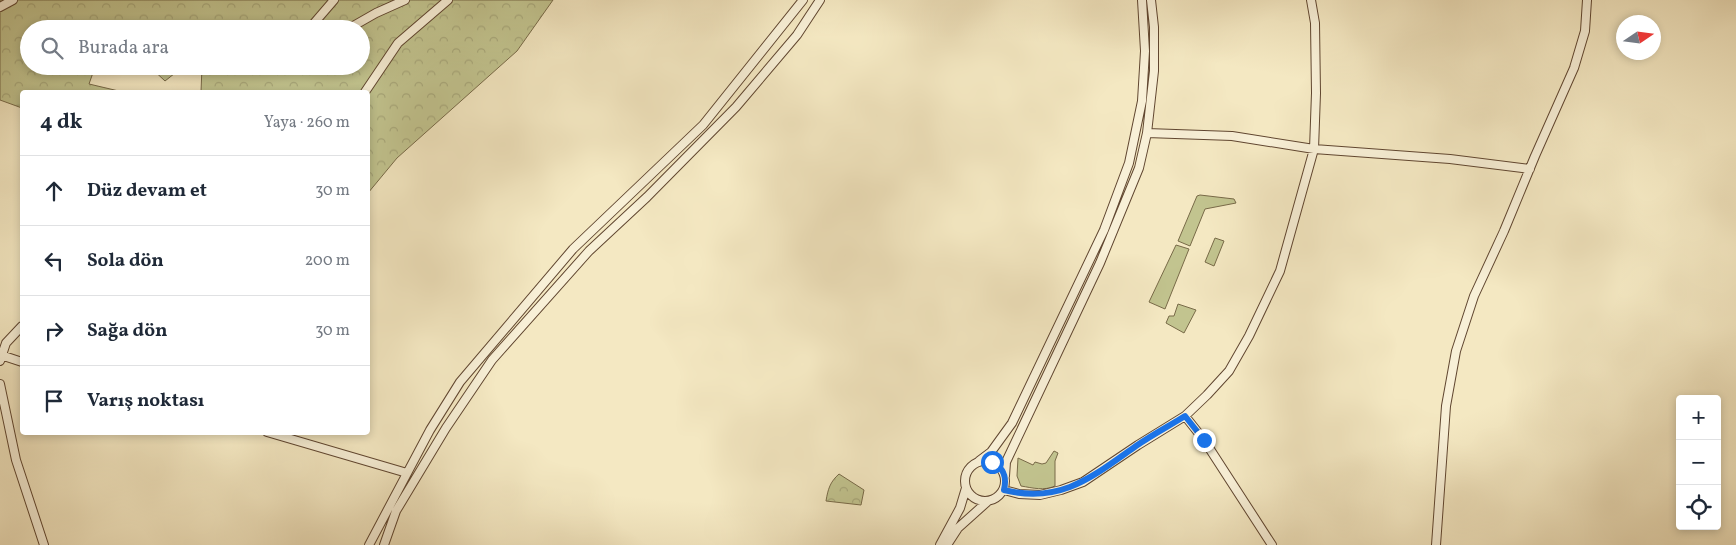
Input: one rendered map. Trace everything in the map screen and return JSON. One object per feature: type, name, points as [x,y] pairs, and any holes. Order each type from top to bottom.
[{"type":"street","points":[[0,7],[14,0]]},
{"type":"street","points":[[317,20],[334,0]]},
{"type":"street","points":[[364,20],[405,0]]},
{"type":"street","points":[[366,90],[398,43],[448,0]]},
{"type":"street","points":[[369,545],[430,430],[460,382],[503,329],[574,249],[703,125],[803,0]]},
{"type":"street","points":[[384,545],[396,511],[446,428],[492,360],[589,251],[647,197],[736,107],[797,35],[820,0]]},
{"type":"street","points":[[940,545],[960,508],[966,488],[966,474],[973,464],[991,452],[1012,423],[1104,230],[1129,163],[1142,101],[1146,51],[1142,0]]},
{"type":"street","points":[[947,545],[958,528],[974,512],[987,502],[994,500],[1004,490],[1006,462],[1068,333],[1118,221],[1139,168],[1146,133],[1154,71],[1154,27],[1151,0]]},
{"type":"street","points":[[1004,490],[1019,494],[1040,495],[1083,482],[1185,416],[1229,371],[1249,336],[1280,271],[1314,150],[1316,93],[1315,23],[1310,0]]},
{"type":"street","points":[[1436,545],[1446,406],[1456,351],[1474,296],[1574,68],[1585,32],[1587,0]]},
{"type":"street","points":[[1146,133],[1232,136],[1314,150],[1450,159],[1530,169]]},
{"type":"street","points":[[20,328],[6,344],[1,358],[20,362]]},
{"type":"street","points":[[0,384],[16,460],[44,545]]},
{"type":"street","points":[[1185,416],[1204,440],[1272,545]]},
{"type":"street","points":[[277,435],[407,473]]},
{"type":"street","points":[[979,461],[992,462],[1002,470],[1005,476]]},
{"type":"street","points":[[966,488],[974,498],[987,502]]},
{"type":"green space","points":[[0,0],[553,0],[517,51],[397,158],[370,191],[370,90],[201,90],[202,75],[370,75],[370,20],[20,20],[20,75],[92,75],[89,84],[114,90],[20,90],[20,107],[0,100]]},
{"type":"green space","points":[[159,75],[173,75],[165,81]]},
{"type":"green space","points":[[1197,196],[1234,199],[1236,203],[1205,209],[1190,246],[1178,241]]},
{"type":"green space","points":[[1215,238],[1224,241],[1214,266],[1205,262]]},
{"type":"green space","points":[[1176,245],[1189,249],[1165,309],[1149,302]]},
{"type":"green space","points":[[1178,304],[1196,310],[1184,333],[1166,323],[1169,316],[1174,316]]},
{"type":"green space","points":[[1054,451],[1058,453],[1055,461],[1055,486],[1043,489],[1021,486],[1017,476],[1018,458],[1033,465],[1035,462],[1042,464],[1046,463]]},
{"type":"green space","points":[[839,474],[864,490],[861,505],[826,501],[830,486]]},
{"type":"route","points":[[992,462],[998,465],[1005,476],[1004,490],[1019,494],[1040,495],[1083,482],[1185,416],[1204,440]]}]
